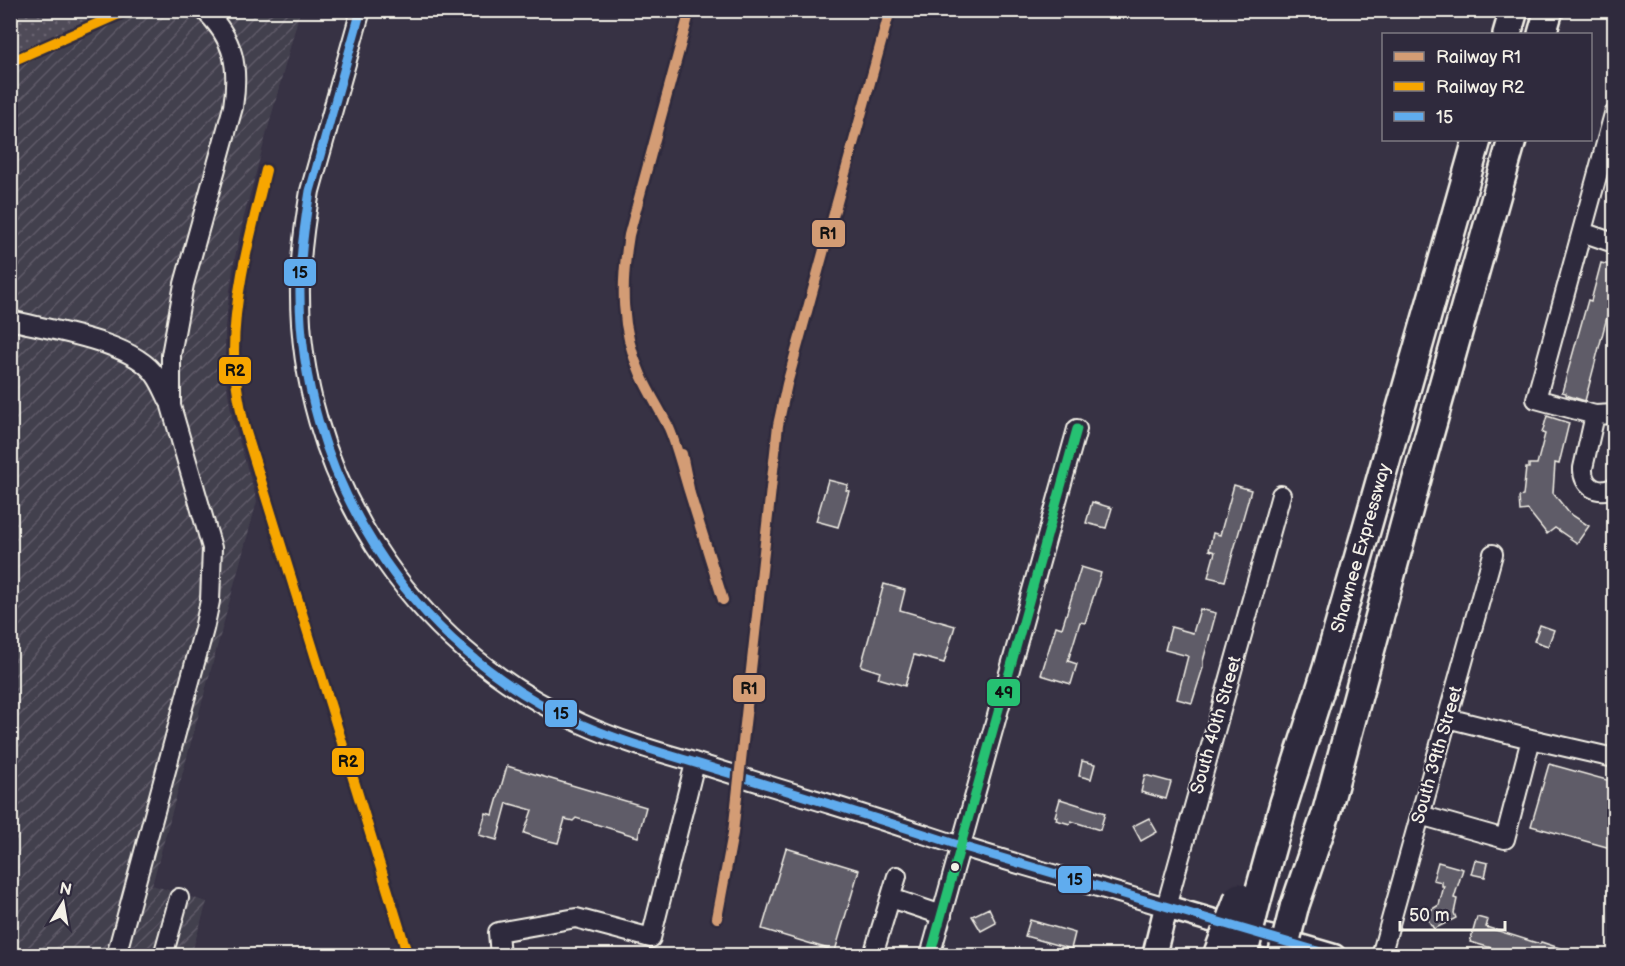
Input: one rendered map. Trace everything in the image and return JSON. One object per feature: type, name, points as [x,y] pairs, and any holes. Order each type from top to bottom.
[{"type":"highway","points":[[1507,33],[1514,10]]},
{"type":"highway","points":[[1542,33],[1549,10]]},
{"type":"highway","name":"Shawnee Expressway","points":[[1248,899],[1284,803],[1327,668],[1477,141]]},
{"type":"highway","name":"Shawnee Expressway","points":[[1282,956],[1301,910],[1421,464],[1512,141]]},
{"type":"highway","points":[[1217,956],[1248,899]]},
{"type":"highway","points":[[1243,956],[1248,899]]},
{"type":"highway","points":[[1301,910],[1301,956]]},
{"type":"main road","name":"South 40th Street","points":[[1155,956],[1166,907]]},
{"type":"main road","points":[[1166,907],[1334,956]]},
{"type":"street","points":[[171,406],[171,355],[184,284],[233,107],[236,83],[235,59],[228,42],[204,10]]},
{"type":"street","points":[[361,10],[310,191],[300,283],[306,365],[315,413],[350,504],[371,542],[402,586],[464,650],[502,680],[579,723],[625,742],[1166,907]]},
{"type":"street","points":[[1614,114],[1536,399],[1595,415],[1614,414]]},
{"type":"street","points":[[1582,232],[1614,243]]},
{"type":"street","points":[[10,320],[124,350],[144,362],[156,375],[171,406],[212,548],[211,592],[204,629],[116,956]]},
{"type":"street","points":[[1595,415],[1582,476],[1589,486],[1595,489],[1604,491],[1614,487]]},
{"type":"street","points":[[930,956],[1077,429]]},
{"type":"street","name":"South 40th Street","points":[[1166,907],[1281,495]]},
{"type":"street","name":"South 39th Street","points":[[1381,956],[1493,554]]},
{"type":"street","points":[[1447,718],[1614,758]]},
{"type":"street","points":[[1420,815],[1505,839],[1530,739]]},
{"type":"street","points":[[500,956],[498,932],[576,918],[650,947],[695,763]]},
{"type":"street","points":[[874,952],[897,876]]},
{"type":"street","points":[[163,956],[179,898]]},
{"type":"street","points":[[891,898],[942,915]]},
{"type":"shaded area","points":[[11,10],[114,10],[114,11],[11,54]]},
{"type":"shaded area","points":[[11,11],[300,11],[243,220],[234,262],[225,326],[225,374],[232,417],[257,501],[152,885],[207,902],[191,955],[11,955]]},
{"type":"building","points":[[1601,263],[1614,266],[1614,299],[1612,298],[1585,401],[1562,392]]},
{"type":"building","points":[[1547,416],[1569,423],[1559,464],[1555,463],[1553,493],[1569,513],[1589,526],[1577,543],[1555,528],[1547,534],[1528,510],[1520,511],[1519,497],[1523,496],[1526,468],[1529,468],[1529,464],[1537,464]]},
{"type":"building","points":[[828,480],[848,485],[846,490],[849,491],[838,527],[816,521]]},
{"type":"building","points":[[1234,485],[1251,490],[1225,581],[1208,577],[1215,552],[1209,550],[1213,533],[1220,535]]},
{"type":"building","points":[[1092,502],[1112,508],[1106,528],[1086,523]]},
{"type":"building","points":[[1081,567],[1101,573],[1085,623],[1080,622],[1068,661],[1077,664],[1071,684],[1041,675],[1056,626],[1062,628]]},
{"type":"building","points":[[884,584],[905,590],[900,610],[955,626],[944,663],[914,655],[905,686],[878,678],[880,672],[861,666]]},
{"type":"building","points":[[1200,609],[1216,613],[1192,703],[1177,699],[1188,656],[1165,650],[1171,627],[1193,633]]},
{"type":"building","points":[[1540,625],[1554,630],[1548,646],[1534,641]]},
{"type":"building","points":[[1082,761],[1095,764],[1091,779],[1079,776]]},
{"type":"building","points":[[1549,764],[1614,782],[1614,849],[1531,826]]},
{"type":"building","points":[[507,766],[646,807],[638,837],[576,818],[573,821],[565,819],[558,843],[542,839],[524,833],[532,810],[507,803],[497,840],[479,835],[486,813],[493,815]]},
{"type":"building","points":[[1145,775],[1171,782],[1166,799],[1141,792]]},
{"type":"building","points":[[1060,799],[1105,813],[1100,830],[1071,821],[1070,824],[1056,820]]},
{"type":"building","points":[[1149,818],[1157,832],[1141,841],[1133,826]]},
{"type":"building","points":[[786,848],[859,870],[835,951],[762,929]]},
{"type":"building","points":[[1475,860],[1488,863],[1485,877],[1471,874]]},
{"type":"building","points":[[1438,862],[1463,869],[1454,898],[1457,899],[1454,913],[1456,918],[1434,929],[1424,914],[1439,905],[1444,886],[1442,882],[1433,880]]},
{"type":"building","points":[[989,908],[996,923],[981,931],[972,916]]},
{"type":"building","points":[[1477,917],[1488,920],[1486,927],[1575,953],[1575,956],[1505,956],[1506,952],[1470,942]]},
{"type":"building","points":[[1030,920],[1075,933],[1071,949],[1025,936]]},
{"type":"rail line","name":"R2","points":[[10,62],[128,10]]},
{"type":"rail line","name":"R1","points":[[690,10],[629,235],[624,288],[626,323],[634,358],[669,428],[690,494]]},
{"type":"rail line","name":"R1","points":[[717,918],[733,833],[778,425],[787,384],[890,10]]},
{"type":"rail line","name":"R2","points":[[266,170],[240,282],[237,305],[234,351],[239,400],[245,429],[408,956]]},
{"type":"rail line","name":"R1","points":[[682,454],[690,494],[723,600]]},
{"type":"transit line","name":"15","points":[[361,10],[310,191],[300,273],[304,354],[318,422],[342,486],[375,546],[416,601],[464,650],[519,691],[581,724],[616,738],[961,846],[1334,956]]},
{"type":"transit line","name":"49","points":[[930,956],[1077,429]]}]
